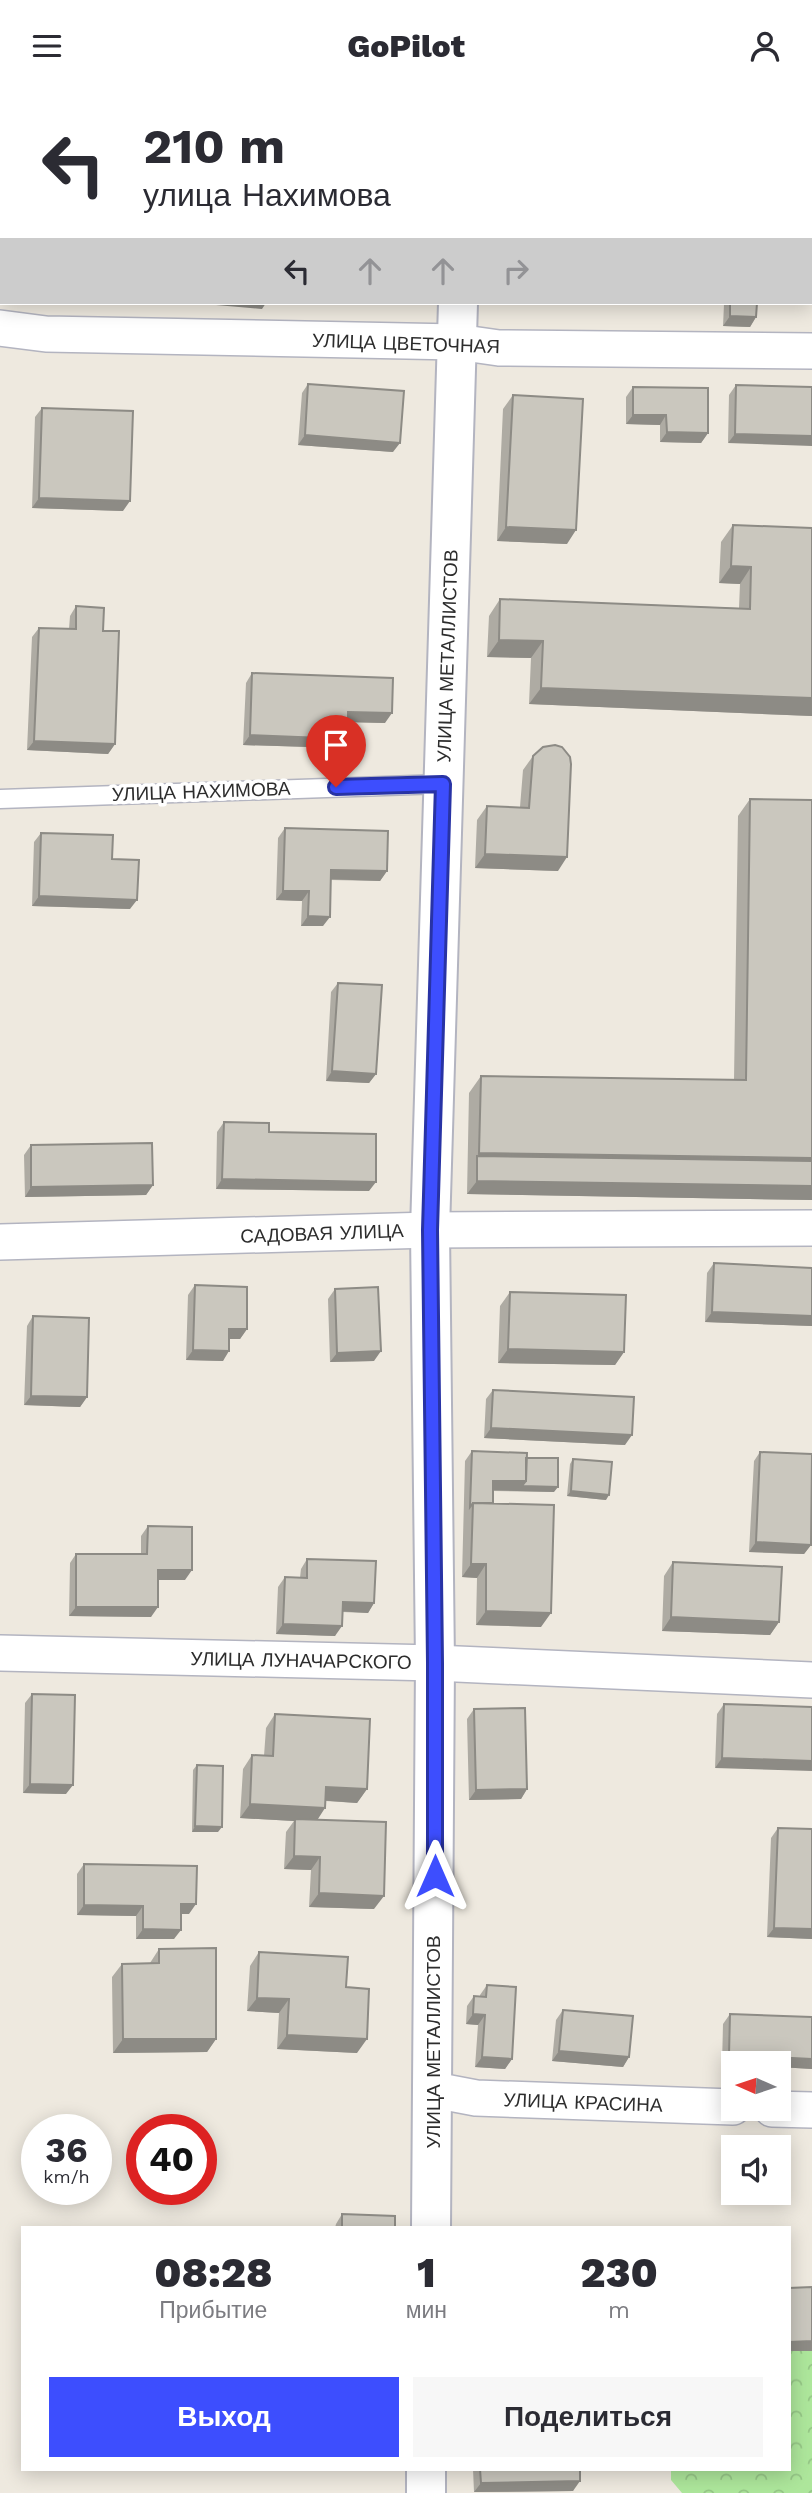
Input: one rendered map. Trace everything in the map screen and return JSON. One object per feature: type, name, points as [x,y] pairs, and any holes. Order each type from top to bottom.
[{"type":"street","name":"УЛИЦА МЕТАЛЛИСТОВ","points":[[431,2226],[435,1663],[430,1230],[458,305]]},
{"type":"street","name":"УЛИЦА ЦВЕТОЧНАЯ","points":[[0,328],[46,334],[457,342],[499,348],[812,351]]},
{"type":"street","name":"САДОВАЯ УЛИЦА","points":[[0,1242],[430,1230],[812,1228]]},
{"type":"street","name":"УЛИЦА ЛУНАЧАРСКОГО","points":[[0,1653],[435,1663],[812,1680]]},
{"type":"street","name":"УЛИЦА КРАСИНА","points":[[434,2089],[476,2098],[721,2107]]},
{"type":"street","points":[[791,2109],[812,2110]]},
{"type":"street","points":[[426,2471],[426,2493]]},
{"type":"lane","name":"УЛИЦА НАХИМОВА","points":[[0,799],[443,784]]},
{"type":"green space","points":[[791,2351],[812,2351],[812,2493],[682,2493],[671,2480],[671,2471],[791,2471]]},
{"type":"building","points":[[730,305],[757,305],[756,317],[730,316]]},
{"type":"building","points":[[308,384],[404,391],[400,443],[305,435]]},
{"type":"building","points":[[736,385],[812,387],[812,436],[735,434]]},
{"type":"building","points":[[633,387],[708,388],[708,433],[667,432],[666,415],[633,415]]},
{"type":"building","points":[[513,395],[583,399],[576,530],[506,527]]},
{"type":"building","points":[[42,408],[133,411],[130,501],[39,498]]},
{"type":"building","points":[[733,525],[812,528],[812,698],[541,688],[543,641],[499,640],[500,599],[750,609],[751,567],[731,566]]},
{"type":"building","points":[[76,606],[104,608],[103,631],[119,631],[115,744],[34,741],[39,628],[76,629]]},
{"type":"building","points":[[252,673],[393,678],[392,713],[348,712],[348,739],[250,735]]},
{"type":"building","points":[[543,747],[562,747],[570,757],[571,764],[567,857],[485,854],[487,806],[529,808],[533,756]]},
{"type":"building","points":[[750,799],[812,800],[812,1158],[479,1153],[481,1076],[746,1080]]},
{"type":"building","points":[[285,828],[388,831],[387,871],[331,870],[330,917],[308,916],[309,891],[283,891]]},
{"type":"building","points":[[41,833],[113,835],[112,859],[139,860],[137,900],[39,896]]},
{"type":"building","points":[[338,983],[382,985],[376,1074],[332,1071]]},
{"type":"building","points":[[224,1122],[269,1123],[269,1132],[376,1134],[376,1182],[222,1179]]},
{"type":"building","points":[[152,1143],[153,1185],[31,1187],[31,1145]]},
{"type":"building","points":[[477,1156],[812,1161],[812,1186],[477,1181]]},
{"type":"building","points":[[714,1263],[812,1268],[812,1316],[712,1312]]},
{"type":"building","points":[[195,1285],[247,1287],[247,1329],[229,1329],[229,1351],[193,1350]]},
{"type":"building","points":[[378,1287],[381,1351],[337,1353],[335,1289]]},
{"type":"building","points":[[510,1292],[626,1295],[624,1352],[508,1349]]},
{"type":"building","points":[[33,1316],[89,1318],[87,1397],[31,1396]]},
{"type":"building","points":[[493,1390],[634,1397],[632,1435],[491,1428]]},
{"type":"building","points":[[472,1451],[527,1453],[526,1481],[493,1481],[493,1503],[473,1503],[470,1507]]},
{"type":"building","points":[[760,1452],[812,1454],[811,1545],[756,1542]]},
{"type":"building","points":[[526,1458],[558,1458],[558,1487],[522,1486],[526,1481]]},
{"type":"building","points":[[573,1459],[612,1462],[609,1495],[571,1491]]},
{"type":"building","points":[[473,1503],[554,1505],[551,1613],[486,1611],[486,1564],[471,1564]]},
{"type":"building","points":[[148,1526],[192,1527],[192,1570],[158,1570],[158,1607],[76,1607],[76,1554],[147,1554]]},
{"type":"building","points":[[307,1559],[376,1561],[374,1603],[343,1602],[342,1626],[283,1624],[285,1577],[307,1578]]},
{"type":"building","points":[[673,1562],[782,1567],[779,1622],[671,1617]]},
{"type":"building","points":[[32,1694],[75,1695],[73,1785],[30,1784]]},
{"type":"building","points":[[724,1704],[812,1707],[812,1761],[722,1758]]},
{"type":"building","points":[[525,1708],[527,1789],[476,1790],[474,1709]]},
{"type":"building","points":[[275,1714],[370,1719],[367,1789],[326,1787],[325,1808],[250,1804],[252,1755],[273,1756]]},
{"type":"building","points":[[197,1765],[223,1766],[222,1827],[195,1826]]},
{"type":"building","points":[[295,1819],[386,1822],[384,1896],[319,1893],[320,1857],[294,1856]]},
{"type":"building","points":[[778,1828],[812,1829],[812,1929],[774,1928]]},
{"type":"building","points":[[84,1864],[197,1866],[196,1904],[181,1904],[181,1930],[143,1929],[143,1906],[84,1905]]},
{"type":"building","points":[[216,1948],[216,2039],[123,2039],[122,1964],[159,1963],[159,1949]]},
{"type":"building","points":[[259,1952],[348,1957],[346,1987],[369,1989],[367,2039],[287,2035],[289,1999],[257,1998]]},
{"type":"building","points":[[487,1985],[516,1987],[512,2059],[482,2057],[485,2015],[473,2014],[474,1996],[486,1997]]},
{"type":"building","points":[[563,2010],[633,2016],[629,2057],[559,2051]]},
{"type":"building","points":[[730,2014],[812,2017],[812,2059],[791,2058],[791,2051],[729,2051]]},
{"type":"building","points":[[342,2214],[395,2216],[395,2226],[342,2226]]},
{"type":"building","points":[[812,2287],[812,2341],[791,2342],[791,2288]]},
{"type":"building","points":[[480,2471],[580,2471],[580,2481],[481,2483]]},
{"type":"route","points":[[336,787],[443,784],[430,1230],[435,1876]]}]
